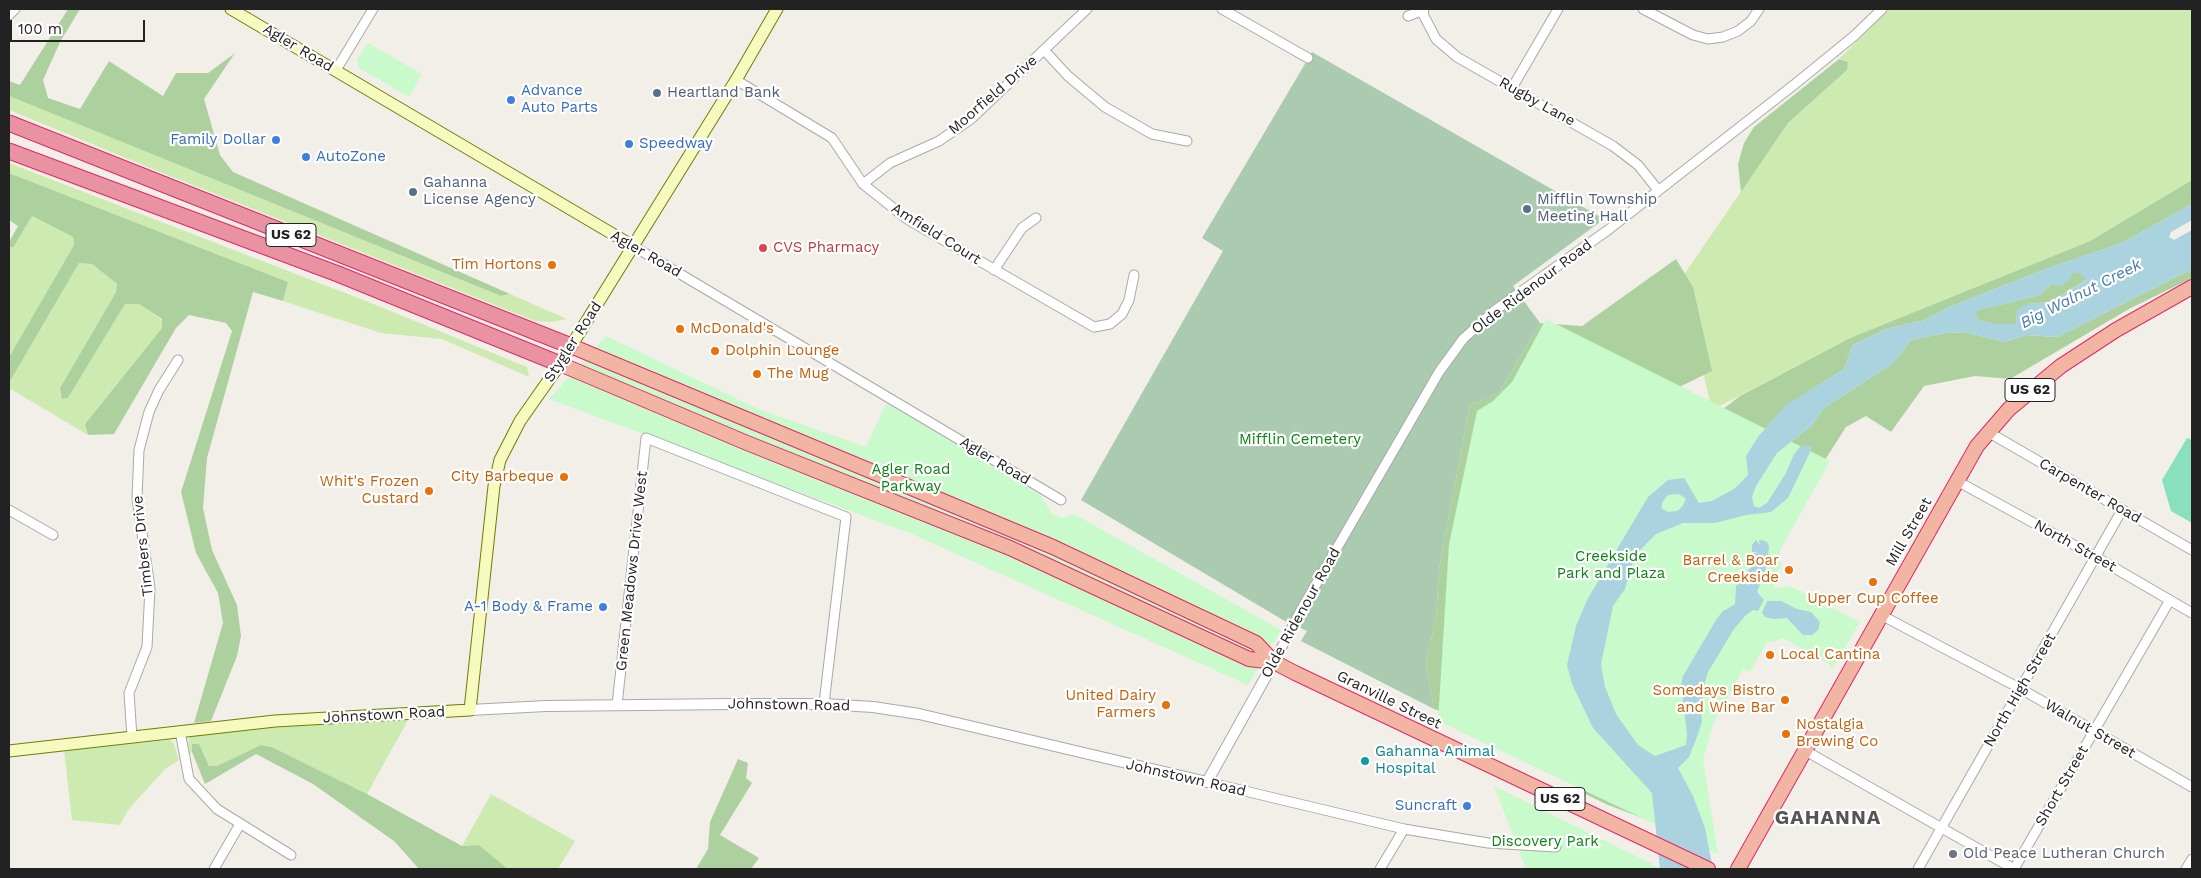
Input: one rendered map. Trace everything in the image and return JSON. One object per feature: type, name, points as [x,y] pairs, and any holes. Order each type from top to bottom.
[{"type":"highway","name":"US 62","points":[[10,123],[571,346],[1053,548],[1256,643],[1274,662]]},
{"type":"highway","points":[[9,140],[90,173],[147,201]]},
{"type":"highway","name":"US 62","points":[[9,151],[147,201],[348,278],[1019,552],[1249,659],[1274,662]]},
{"type":"highway","name":"Mill Street","points":[[1738,869],[1977,446],[1988,432],[2032,387],[2125,325],[2192,287]]},
{"type":"highway","name":"Granville Street","points":[[1274,662],[1708,869]]},
{"type":"main road","name":"Agler Road","points":[[231,9],[633,246]]},
{"type":"main road","name":"Stygler Road","points":[[470,710],[494,486],[500,460],[520,421],[560,364],[736,80],[777,9]]},
{"type":"main road","name":"Johnstown Road","points":[[9,751],[275,721],[470,710]]},
{"type":"street","points":[[9,15],[15,9]]},
{"type":"street","points":[[336,70],[373,9]]},
{"type":"street","name":"Moorfield Drive","points":[[863,184],[890,163],[939,141],[971,119],[1087,9]]},
{"type":"street","points":[[1222,9],[1308,58]]},
{"type":"street","name":"Rugby Lane","points":[[1408,16],[1423,9],[1436,39],[1457,57],[1613,146],[1638,165],[1658,190]]},
{"type":"street","points":[[1512,88],[1558,9]]},
{"type":"street","points":[[1643,9],[1693,35],[1708,40],[1738,31],[1752,20],[1759,9]]},
{"type":"street","name":"Olde Ridenour Road","points":[[1207,782],[1301,610],[1439,372],[1463,339],[1494,311],[1557,268],[1837,51],[1882,9]]},
{"type":"street","points":[[1044,50],[1068,76],[1105,107],[1152,134],[1187,141]]},
{"type":"street","name":"Amfield Court","points":[[736,80],[832,138],[863,184],[907,219],[1094,327],[1110,324],[1122,314],[1129,300],[1134,275]]},
{"type":"street","points":[[994,270],[1022,228],[1036,218]]},
{"type":"street","name":"Agler Road","points":[[633,246],[1061,500]]},
{"type":"street","name":"Timbers Drive","points":[[132,737],[129,693],[147,647],[150,588],[137,498],[139,450],[149,412],[159,390],[178,360]]},
{"type":"street","name":"Carpenter Road","points":[[1988,432],[2192,550]]},
{"type":"street","name":"Green Meadows Drive West","points":[[617,705],[646,438],[846,517],[824,704]]},
{"type":"street","name":"North Street","points":[[1957,481],[2096,557],[2192,613]]},
{"type":"street","points":[[9,510],[54,535]]},
{"type":"street","name":"North High Street","points":[[1918,869],[2122,510]]},
{"type":"street","name":"Short Street","points":[[2014,869],[2170,600]]},
{"type":"street","name":"Walnut Street","points":[[1881,615],[2021,689],[2192,788]]},
{"type":"street","name":"Johnstown Road","points":[[470,710],[617,705],[824,704],[873,707],[920,714],[1404,829],[1488,843],[1556,847]]},
{"type":"street","points":[[180,731],[189,779],[217,809],[291,855]]},
{"type":"street","points":[[1804,750],[2014,869]]},
{"type":"street","points":[[214,869],[240,824]]},
{"type":"street","points":[[1380,869],[1404,829]]},
{"type":"street","points":[[2186,869],[2192,859]]},
{"type":"green space","points":[[68,9],[80,9],[60,42],[43,80],[48,98],[80,109],[109,61],[163,96],[176,73],[208,73],[235,53],[204,99],[220,155],[233,172],[510,294],[501,296],[9,96],[9,81],[20,85]]},
{"type":"green space","points":[[1889,9],[2192,9],[2192,180],[2090,241],[1850,338],[1712,410],[1681,279],[1788,123],[1847,70],[1848,62],[1839,59]]},
{"type":"green space","points":[[368,43],[422,74],[409,97],[359,68],[357,60]]},
{"type":"green space","name":"Mifflin Cemetery","points":[[1312,52],[1604,219],[1513,286],[1540,323],[1499,393],[1470,405],[1439,568],[1436,617],[1426,664],[1434,709],[1301,641],[1307,631],[1283,620],[1081,500],[1223,251],[1202,238]]},
{"type":"green space","points":[[1839,59],[1848,62],[1847,70],[1788,123],[1741,192],[1738,164],[1744,143],[1754,127]]},
{"type":"green space","points":[[9,96],[501,296],[510,294],[567,319],[552,322],[535,321],[155,170],[9,110]]},
{"type":"green space","points":[[9,163],[376,305],[527,367],[529,377],[442,339],[381,333],[283,301],[288,282],[9,173]]},
{"type":"green space","points":[[9,173],[288,282],[283,301],[253,292],[207,458],[203,508],[212,550],[237,605],[241,636],[237,656],[211,721],[194,723],[223,623],[218,593],[196,553],[181,492],[232,331],[226,323],[189,315],[176,328],[114,434],[88,435],[85,424],[162,328],[162,319],[139,304],[125,304],[68,398],[62,399],[60,388],[116,292],[117,284],[92,264],[79,263],[9,383],[9,357],[74,245],[73,237],[32,216],[13,248],[9,246],[9,242],[18,226],[9,220]]},
{"type":"green space","points":[[2192,180],[2192,204],[2122,243],[2046,269],[1947,308],[1925,320],[1886,329],[1853,345],[1844,369],[1786,406],[1758,437],[1656,823],[1608,805],[1575,789],[1706,422],[1740,396],[1850,338],[2090,241]]},
{"type":"green space","points":[[32,216],[73,237],[74,245],[9,357],[9,246],[13,248]]},
{"type":"green space","points":[[1676,259],[1693,287],[1712,371],[1667,393],[1475,723],[1434,709],[1426,664],[1436,617],[1439,568],[1470,405],[1499,393],[1540,323],[1582,326]]},
{"type":"green space","points":[[79,263],[92,264],[117,284],[116,292],[60,388],[62,399],[68,398],[125,304],[139,304],[162,320],[162,328],[85,424],[88,435],[9,388],[9,383]]},
{"type":"green space","points":[[2192,269],[2192,278],[2129,309],[2010,379],[1975,376],[1924,386],[1891,432],[1866,416],[1846,427],[1780,531],[1777,453],[1811,426],[1824,408],[1893,363],[1911,340],[1945,333],[1965,332],[2005,342],[2026,335],[2057,337]]},
{"type":"green space","points":[[2072,273],[2079,273],[2088,279],[2050,302],[2028,304],[2015,324],[1994,324],[1978,320],[1975,311],[2040,295],[2051,284]]},
{"type":"green space","name":"Creekside Park and Plaza","points":[[1546,319],[1830,461],[1781,548],[1778,561],[1782,564],[1774,578],[1775,588],[1790,586],[1860,622],[1832,669],[1829,664],[1783,638],[1774,642],[1767,642],[1750,672],[1743,669],[1713,724],[1703,760],[1718,854],[1438,721],[1449,544],[1477,411],[1493,401],[1512,382]]},
{"type":"green space","name":"Agler Road Parkway","points":[[606,336],[758,409],[866,447],[886,404],[894,407],[1041,496],[1053,515],[1063,518],[1074,514],[1281,630],[1248,685],[912,534],[549,399]]},
{"type":"green space","points":[[2187,438],[2192,440],[2192,523],[2171,511],[2162,480]]},
{"type":"green space","points":[[408,720],[367,794],[272,747],[262,745],[217,766],[209,766],[192,744],[192,752],[188,755],[189,738],[195,736],[258,727],[308,723]]},
{"type":"green space","points":[[170,740],[174,744],[179,760],[165,769],[128,810],[120,825],[72,820],[64,750]]},
{"type":"green space","points":[[192,744],[199,744],[209,766],[217,766],[261,745],[272,747],[367,794],[462,846],[479,845],[508,869],[419,869],[394,841],[313,784],[256,754],[205,784],[192,752]]},
{"type":"green space","points":[[738,759],[748,763],[746,778],[752,783],[720,835],[759,858],[751,869],[696,869],[708,849],[710,822]]},
{"type":"green space","name":"Discovery Park","points":[[1494,786],[1660,868],[1660,869],[1526,869]]},
{"type":"green space","points":[[491,794],[575,841],[558,869],[508,869],[479,845],[462,846]]},
{"type":"water","name":"Big Walnut Creek","points":[[2192,204],[2192,220],[2171,232],[2169,237],[2174,240],[2192,230],[2192,269],[2057,337],[2026,335],[2005,342],[1965,332],[1945,333],[1911,340],[1893,363],[1824,408],[1811,426],[1777,453],[1756,486],[1752,497],[1754,506],[1759,508],[1767,503],[1786,473],[1794,454],[1800,447],[1808,445],[1812,448],[1788,498],[1771,512],[1746,515],[1715,523],[1683,523],[1656,534],[1635,555],[1625,589],[1613,606],[1601,664],[1605,687],[1616,714],[1638,745],[1655,756],[1686,745],[1687,734],[1681,685],[1683,676],[1716,620],[1722,612],[1735,604],[1736,586],[1751,567],[1752,554],[1758,552],[1752,552],[1752,545],[1756,540],[1760,545],[1759,540],[1762,540],[1767,542],[1769,547],[1767,566],[1757,592],[1764,600],[1758,611],[1753,610],[1745,616],[1734,629],[1708,672],[1701,709],[1702,721],[1697,737],[1689,757],[1678,768],[1693,796],[1705,828],[1713,869],[1660,869],[1652,793],[1593,728],[1572,684],[1567,665],[1576,626],[1587,600],[1648,497],[1668,480],[1684,478],[1699,503],[1712,501],[1734,489],[1748,475],[1746,456],[1758,437],[1785,406],[1844,369],[1853,345],[1886,329],[1925,320],[1947,308],[2046,269],[2122,243]],"holes":[[[2072,273],[2079,273],[2087,280],[2050,302],[2028,304],[2017,310],[2015,324],[1994,324],[1978,320],[1976,311],[2040,295],[2051,284],[2061,286],[2069,280]],[[1679,494],[1686,499],[1682,507],[1677,511],[1668,512],[1661,508],[1663,501],[1668,495]]]},
{"type":"water","points":[[1767,601],[1781,601],[1797,609],[1811,612],[1820,622],[1818,630],[1812,635],[1803,635],[1787,618],[1774,619],[1765,617],[1762,613]]},
{"type":"place","name":"Heartland Bank","points":[[657,93]]},
{"type":"place","name":"Advance Auto Parts","points":[[511,100]]},
{"type":"place","name":"Family Dollar","points":[[276,140]]},
{"type":"place","name":"Speedway","points":[[629,144]]},
{"type":"place","name":"AutoZone","points":[[306,157]]},
{"type":"place","name":"Gahanna License Agency","points":[[413,192]]},
{"type":"place","name":"Mifflin Township Meeting Hall","points":[[1527,209]]},
{"type":"place","name":"CVS Pharmacy","points":[[763,248]]},
{"type":"place","name":"Tim Hortons","points":[[552,265]]},
{"type":"place","name":"McDonald's","points":[[680,329]]},
{"type":"place","name":"Dolphin Lounge","points":[[715,351]]},
{"type":"place","name":"The Mug","points":[[757,374]]},
{"type":"place","name":"City Barbeque","points":[[564,477]]},
{"type":"place","name":"Whit's Frozen Custard","points":[[429,491]]},
{"type":"place","name":"Barrel & Boar Creekside","points":[[1789,570]]},
{"type":"place","name":"Upper Cup Coffee","points":[[1873,582]]},
{"type":"place","name":"A-1 Body & Frame","points":[[603,607]]},
{"type":"place","name":"Local Cantina","points":[[1770,655]]},
{"type":"place","name":"Somedays Bistro and Wine Bar","points":[[1785,700]]},
{"type":"place","name":"United Dairy Farmers","points":[[1166,705]]},
{"type":"place","name":"Nostalgia Brewing Co","points":[[1786,734]]},
{"type":"place","name":"Gahanna Animal Hospital","points":[[1365,761]]},
{"type":"place","name":"Suncraft","points":[[1467,806]]},
{"type":"place","name":"Old Peace Lutheran Church","points":[[1953,854]]},
{"type":"district","name":"GAHANNA","points":[[1828,818]]}]
